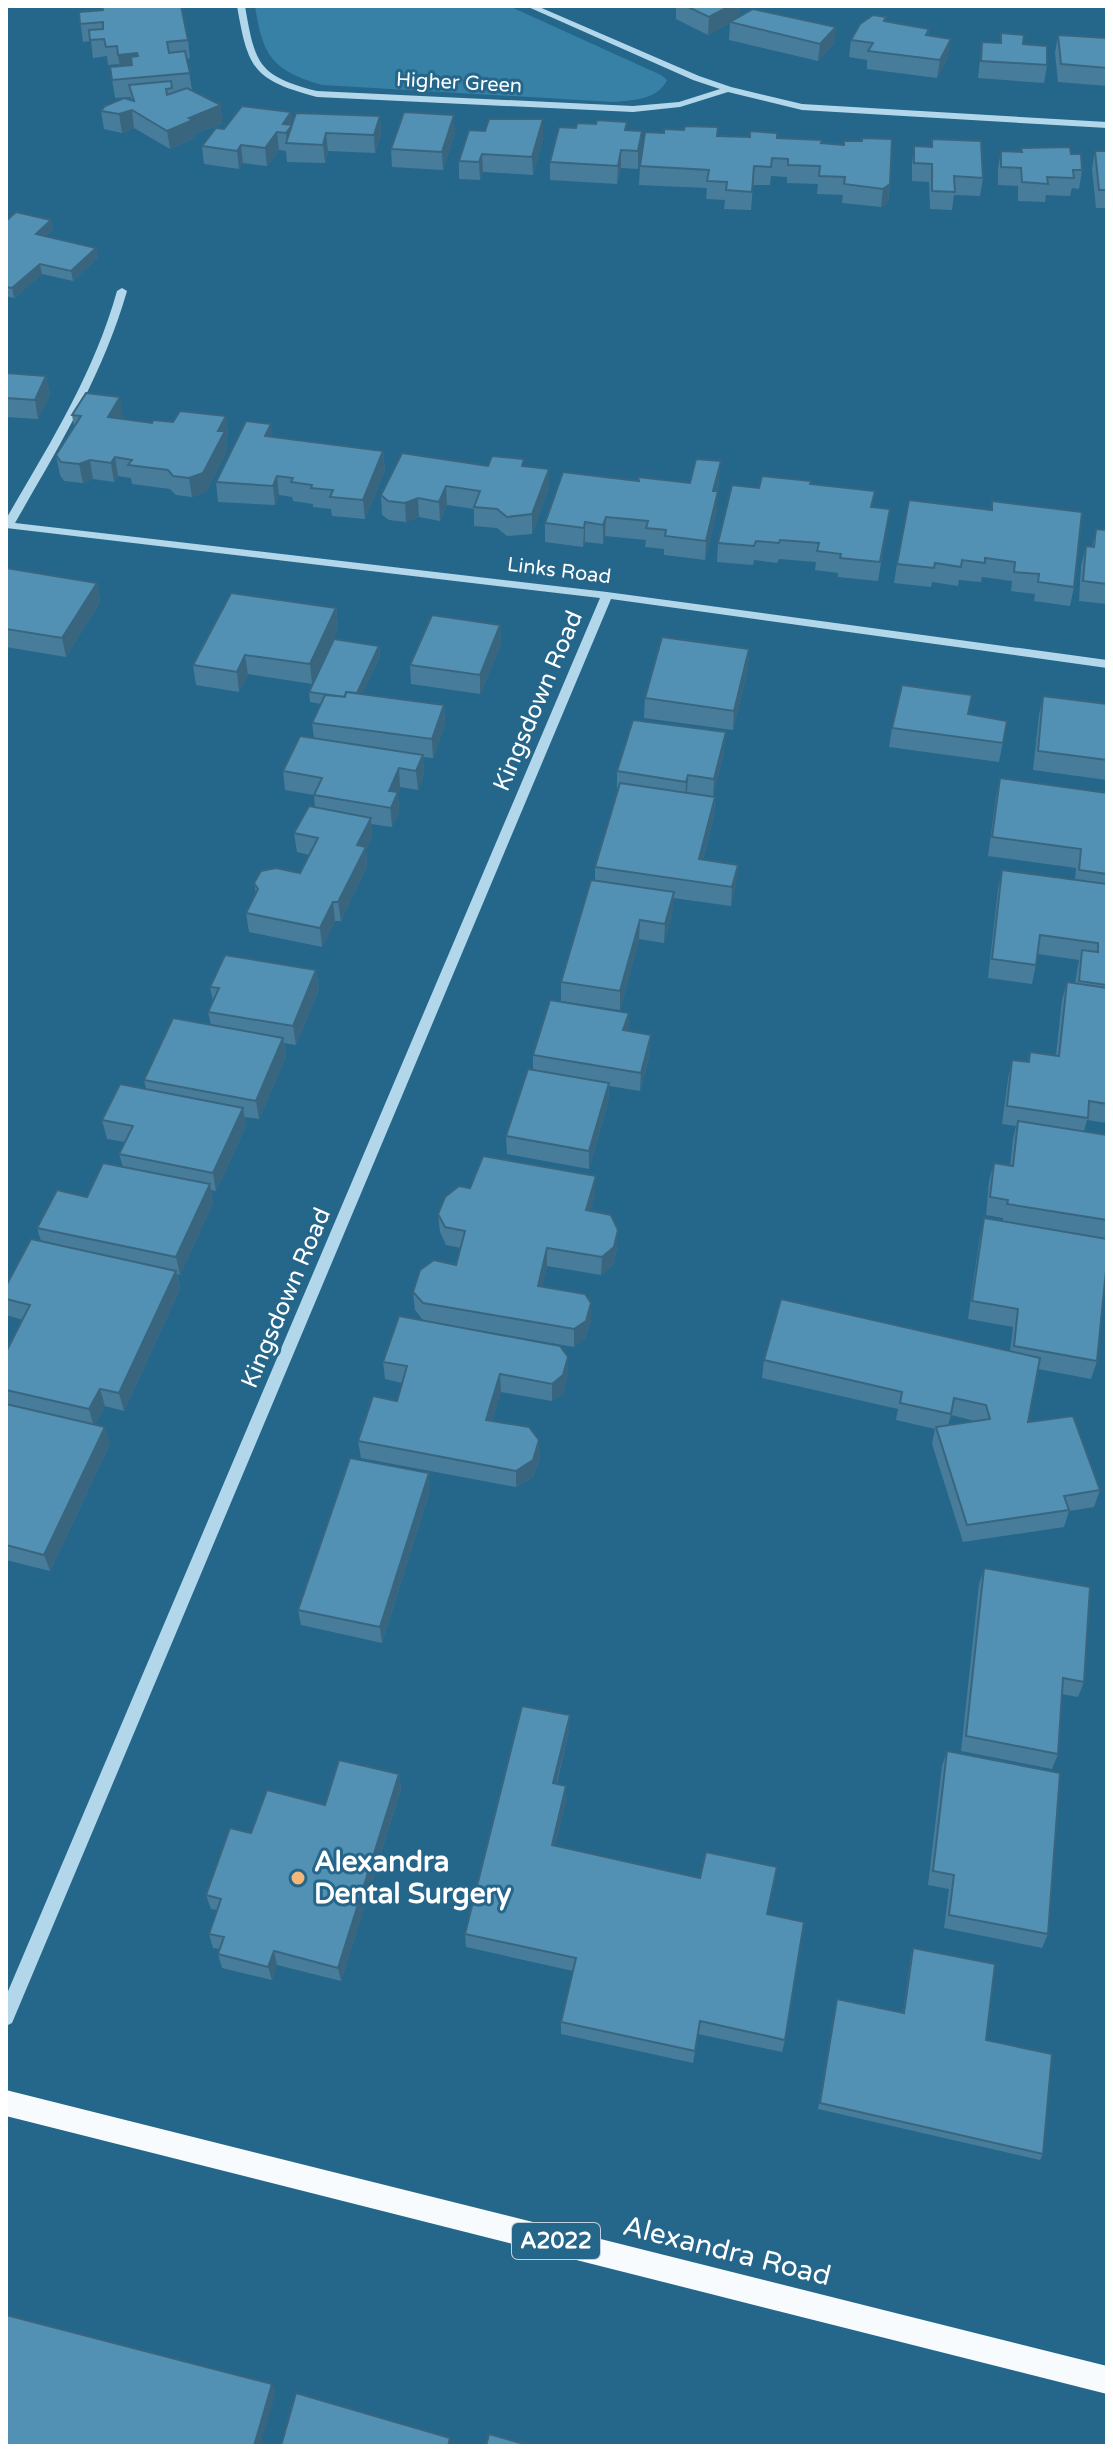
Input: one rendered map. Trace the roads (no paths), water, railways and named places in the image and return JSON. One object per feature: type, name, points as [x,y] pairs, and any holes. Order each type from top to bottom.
[{"type":"main road","name":"Alexandra Road","points":[[6,2103],[1107,2380]]},
{"type":"street","name":"Higher Green","points":[[241,6],[250,56],[257,68],[271,80],[317,94],[633,109],[680,104],[728,89]]},
{"type":"street","points":[[530,6],[728,89],[802,107],[1107,125]]},
{"type":"street","points":[[7,525],[84,391],[112,331],[122,291]]},
{"type":"street","name":"Links Road","points":[[7,525],[607,595],[1107,664]]},
{"type":"street","name":"Kingsdown Road","points":[[6,2017],[607,595]]},
{"type":"place","name":"Alexandra Dental Surgery","points":[[298,1878]]}]
